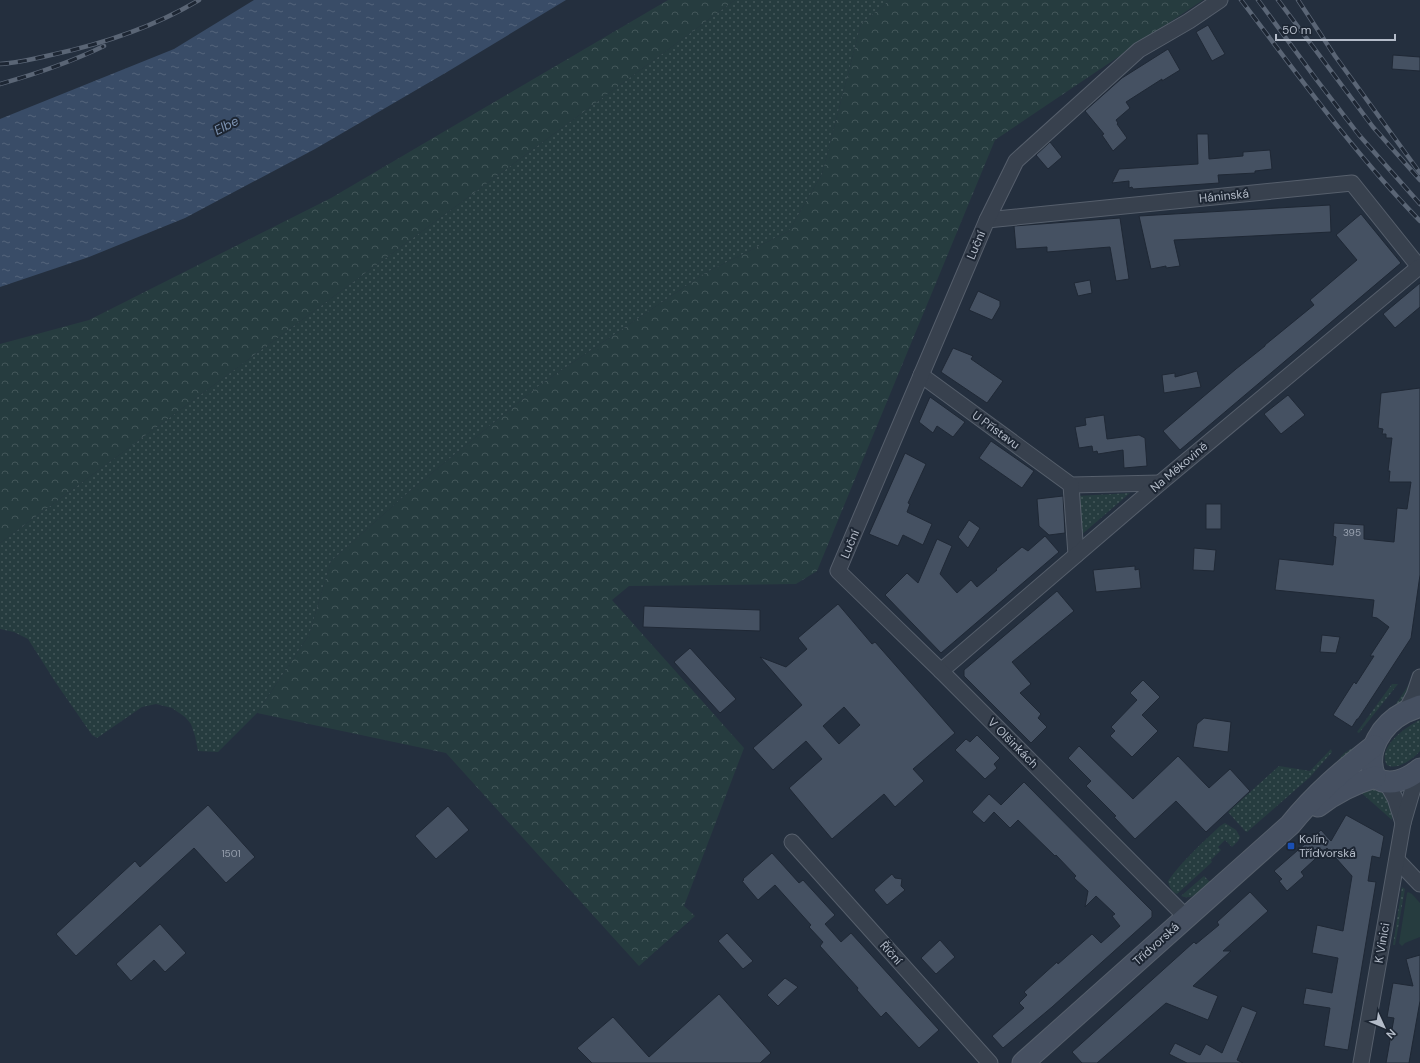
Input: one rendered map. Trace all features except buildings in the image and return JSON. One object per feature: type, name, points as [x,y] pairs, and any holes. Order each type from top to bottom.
[{"type":"main road","points":[[1380,780],[1371,763],[1374,746],[1384,729],[1412,709]]},
{"type":"main road","name":"Třídvorská","points":[[1290,826],[1307,804],[1334,778],[1374,746]]},
{"type":"main road","name":"Třídvorská","points":[[1023,1063],[1290,826],[1333,796],[1361,781],[1401,780],[1419,770]]},
{"type":"street","name":"Luční","points":[[838,571],[987,220],[1016,161],[1139,50],[1189,21],[1220,0]]},
{"type":"street","name":"Háninská","points":[[987,220],[1352,183],[1420,267]]},
{"type":"street","name":"Na Měkovině","points":[[941,670],[1160,483],[1420,267]]},
{"type":"street","name":"U Přístavu","points":[[921,375],[1071,485]]},
{"type":"street","points":[[1076,555],[1071,485],[1160,483]]},
{"type":"street","name":"V Olšinkách","points":[[838,571],[941,670],[1186,917]]},
{"type":"street","points":[[1412,709],[1414,695],[1420,677]]},
{"type":"street","name":"K Vinici","points":[[1361,1063],[1403,823],[1419,770]]},
{"type":"street","name":"K Vinici","points":[[1380,780],[1395,798],[1403,823]]},
{"type":"street","name":"Říční","points":[[792,842],[990,1063]]},
{"type":"street","points":[[1397,860],[1420,884]]},
{"type":"green space","points":[[668,0],[735,0],[0,543],[0,344],[89,320],[331,198]]},
{"type":"green space","points":[[735,0],[890,0],[861,24],[822,174],[789,231],[705,273],[541,384],[411,490],[331,561],[309,635],[257,713],[218,752],[198,751],[191,724],[185,717],[172,708],[156,704],[142,707],[97,738],[92,735],[28,639],[14,632],[0,629],[0,543]]},
{"type":"green space","points":[[890,0],[1203,0],[995,140],[817,571],[796,584],[629,586],[612,600],[744,748],[684,906],[695,916],[639,966],[446,753],[257,713],[309,635],[331,561],[411,490],[541,384],[705,273],[789,231],[822,174],[861,24]]},
{"type":"green space","points":[[1130,493],[1080,536],[1077,496]]},
{"type":"green space","points":[[1392,684],[1398,684],[1359,733],[1357,732]]},
{"type":"green space","points":[[1409,684],[1411,685],[1407,697],[1373,735],[1338,762],[1344,753],[1360,744],[1375,731],[1388,716]]},
{"type":"green space","points":[[1420,720],[1420,751],[1405,763],[1395,766],[1387,765],[1385,758],[1389,744],[1401,732]]},
{"type":"green space","points":[[1331,749],[1332,752],[1310,777],[1247,832],[1228,812],[1279,766],[1310,771]]},
{"type":"green space","points":[[1366,786],[1382,788],[1392,809],[1392,820],[1357,789]]},
{"type":"green space","points":[[1225,823],[1236,830],[1240,837],[1238,841],[1232,847],[1225,840],[1218,847],[1221,850],[1211,860],[1212,862],[1177,894],[1174,892],[1168,881],[1192,852]]},
{"type":"green space","points":[[1204,876],[1211,883],[1201,892],[1189,897],[1181,896]]},
{"type":"green space","points":[[1402,887],[1405,889],[1395,945],[1393,945]]},
{"type":"green space","points":[[1408,892],[1412,894],[1420,903],[1420,937],[1405,943],[1402,946],[1399,943]]},
{"type":"water","name":"Elbe","points":[[254,0],[566,0],[315,149],[185,218],[89,257],[0,287],[0,119],[174,49]]},
{"type":"railway","points":[[0,64],[19,62],[70,51],[127,34],[182,10],[199,0]]},
{"type":"railway","points":[[1241,0],[1349,141],[1420,221]]},
{"type":"railway","points":[[1258,0],[1359,135],[1420,204]]},
{"type":"railway","points":[[1278,0],[1373,127],[1420,180]]},
{"type":"railway","points":[[1298,0],[1335,56],[1420,173]]},
{"type":"railway","points":[[0,84],[53,67],[104,46]]},
{"type":"place","name":"Kolín, Třídvorská","points":[[1291,846]]}]
